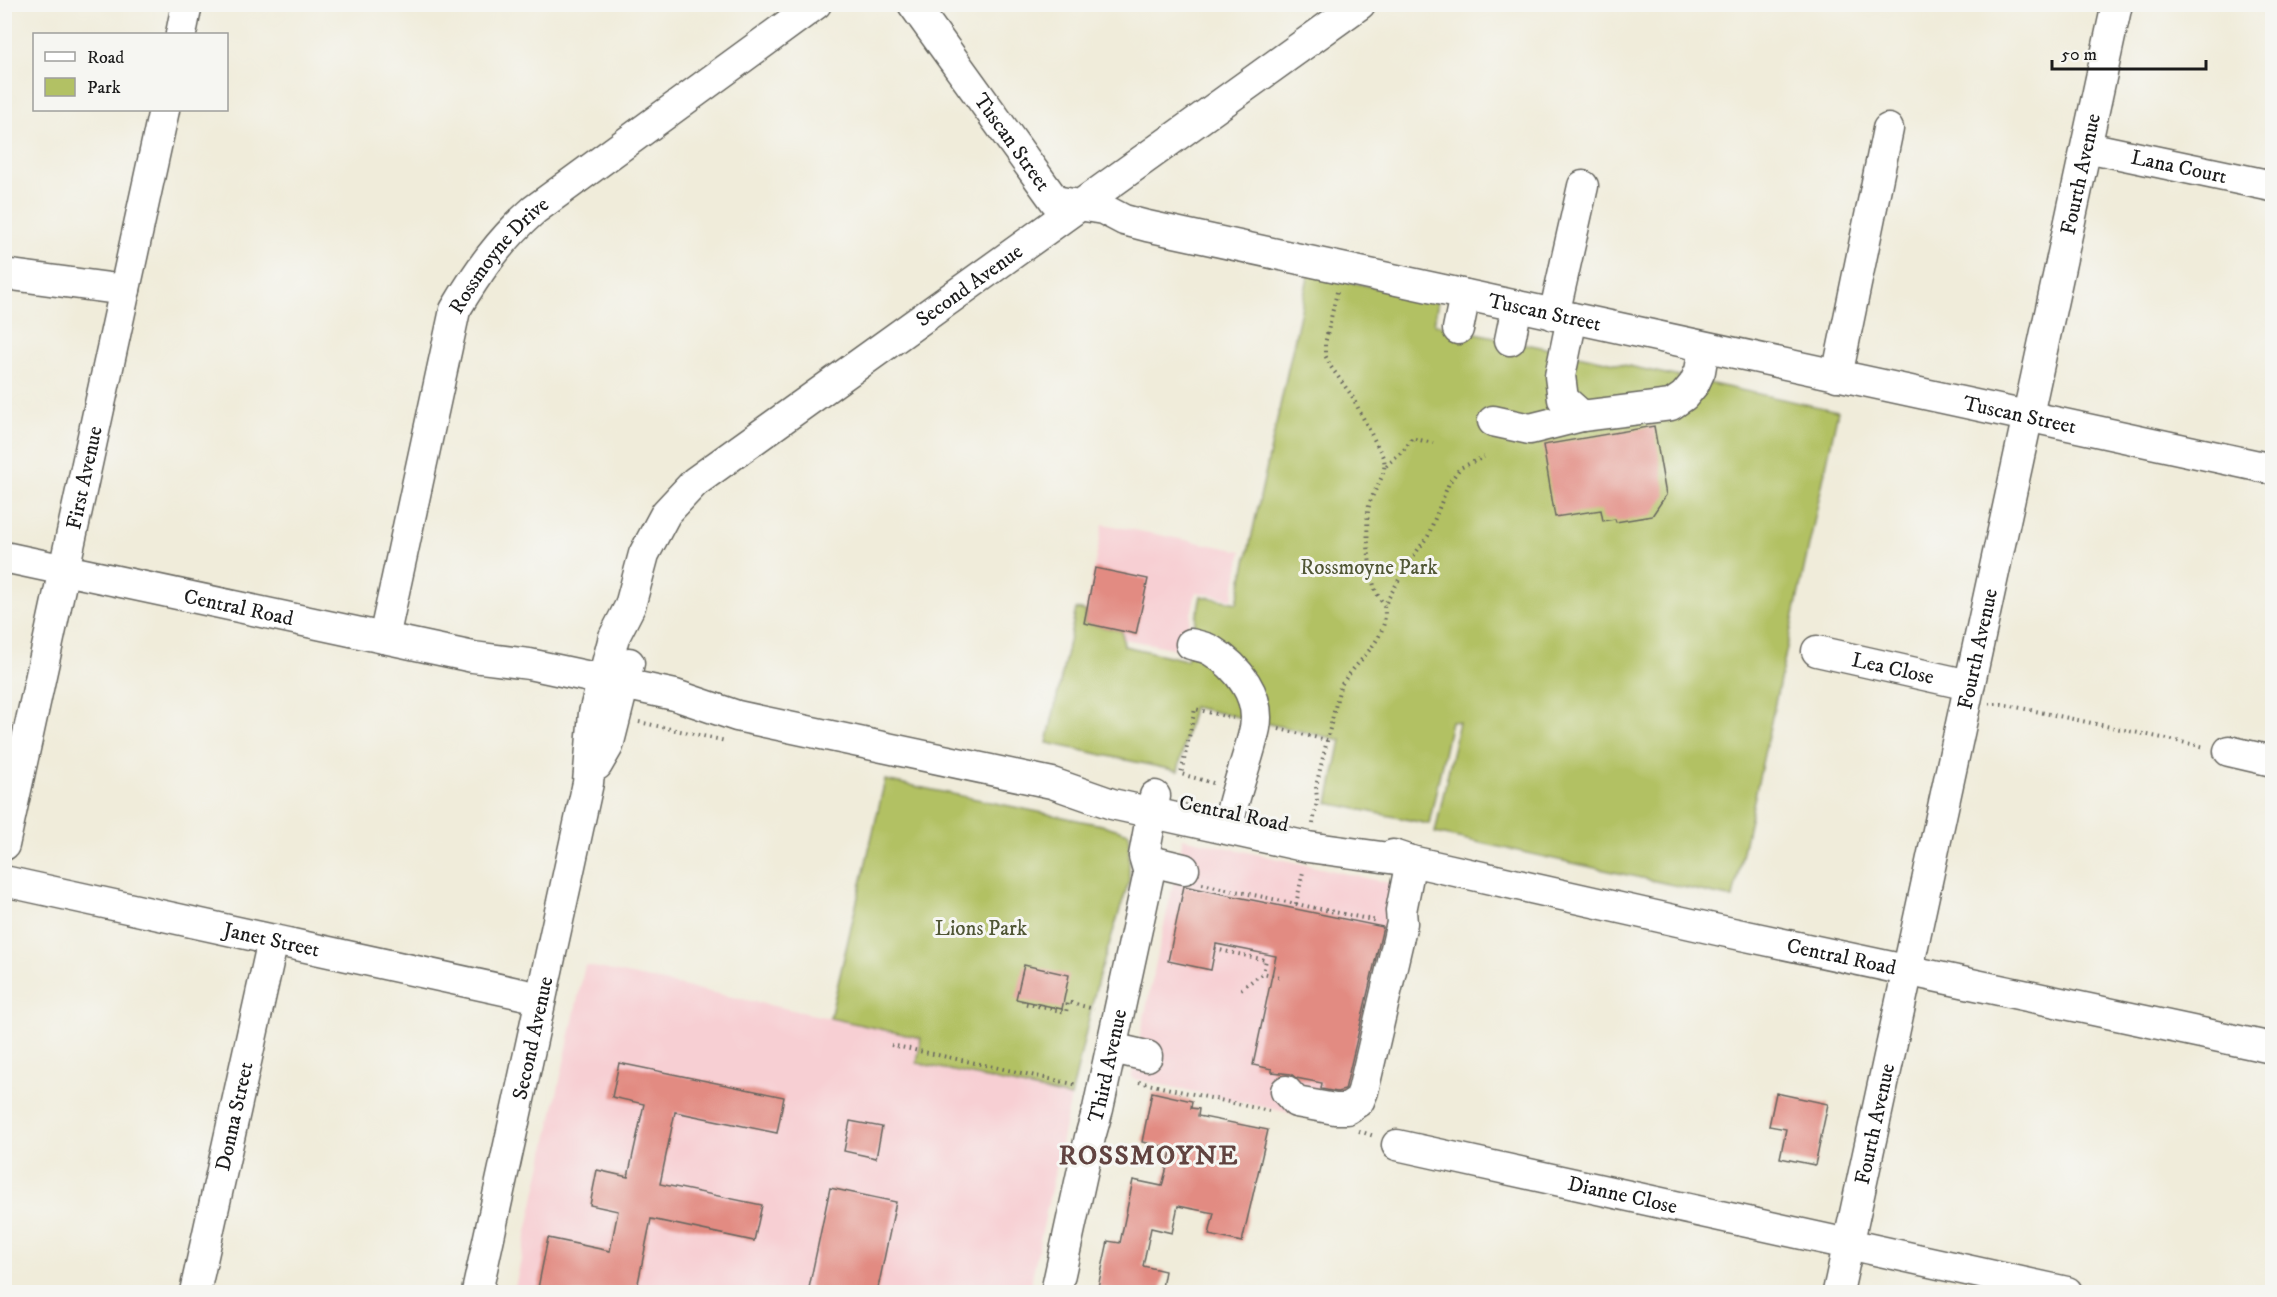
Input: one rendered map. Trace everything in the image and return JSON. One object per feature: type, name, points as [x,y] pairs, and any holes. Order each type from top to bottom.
[{"type":"street","points":[[181,33],[187,4]]},
{"type":"street","name":"Rossmoyne Drive","points":[[384,638],[455,310],[476,274],[508,232],[534,210],[816,4]]},
{"type":"street","name":"Tuscan Street","points":[[913,4],[1055,201],[1103,209],[1124,220],[1704,348],[2272,469]]},
{"type":"street","name":"Second Avenue","points":[[477,1293],[588,783],[608,746],[612,690],[633,642],[630,606],[644,554],[666,513],[695,482],[1360,4]]},
{"type":"street","name":"Fourth Avenue","points":[[1838,1293],[2117,4]]},
{"type":"street","name":"First Avenue","points":[[4,845],[164,111]]},
{"type":"street","points":[[1837,376],[1888,129]]},
{"type":"street","name":"Lana Court","points":[[2086,147],[2272,186]]},
{"type":"street","points":[[1582,416],[1563,399],[1560,376],[1563,316],[1583,186]]},
{"type":"street","points":[[4,274],[125,290]]},
{"type":"street","points":[[1458,329],[1465,295]]},
{"type":"street","points":[[1510,340],[1517,306]]},
{"type":"street","points":[[1493,421],[1530,429],[1582,416],[1671,405],[1684,396],[1694,384],[1700,371],[1704,348]]},
{"type":"street","name":"Central Road","points":[[4,557],[473,657],[525,681],[612,690],[672,711],[737,716],[1053,783],[1113,787],[1163,807],[1323,850],[1411,861],[2272,1048]]},
{"type":"street","points":[[1191,644],[1211,650],[1230,664],[1245,681],[1254,698],[1255,727],[1231,813]]},
{"type":"street","name":"Lea Close","points":[[1817,651],[1967,694]]},
{"type":"street","points":[[2229,751],[2272,760]]},
{"type":"street","name":"Central Road","points":[[1163,807],[1231,813],[1327,834],[1411,861]]},
{"type":"street","name":"Third Avenue","points":[[1056,1293],[1112,1048],[1171,872],[1144,856],[1163,807]]},
{"type":"street","points":[[1284,1102],[1347,1109],[1359,1101],[1402,923],[1401,911],[1411,861]]},
{"type":"street","name":"Janet Street","points":[[4,881],[540,998]]},
{"type":"street","name":"Donna Street","points":[[195,1293],[273,940]]},
{"type":"street","points":[[1112,1048],[1147,1056]]},
{"type":"street","name":"Dianne Close","points":[[1397,1145],[2067,1293]]},
{"type":"path","points":[[1342,268],[1325,344],[1325,355],[1330,367],[1352,396],[1386,467]]},
{"type":"path","points":[[1313,824],[1317,801],[1316,786],[1340,687],[1379,639],[1387,616],[1376,591],[1370,569],[1369,503],[1386,467],[1394,456],[1405,450],[1411,438],[1433,443]]},
{"type":"path","points":[[1384,606],[1409,562],[1428,536],[1449,483],[1460,468],[1484,457]]},
{"type":"path","points":[[1967,694],[2002,704],[2229,751]]},
{"type":"path","points":[[1296,904],[1303,868]]},
{"type":"path","points":[[1171,872],[1296,904],[1381,922]]},
{"type":"path","points":[[1215,949],[1266,960],[1263,973],[1241,989]]},
{"type":"path","points":[[1263,973],[1280,977]]},
{"type":"path","points":[[1023,1000],[1023,1003],[1066,1012],[1066,1002],[1101,1010]]},
{"type":"path","points":[[891,1045],[1085,1086]]},
{"type":"path","points":[[1130,1080],[1284,1102]]},
{"type":"path","points":[[1350,1129],[1397,1145]]},
{"type":"shaded area","points":[[1103,524],[1242,551],[1232,599],[1196,592],[1183,650],[1081,631]]},
{"type":"shaded area","points":[[1183,838],[1416,889],[1340,1124],[1131,1078]]},
{"type":"shaded area","points":[[585,965],[922,1038],[918,1063],[1071,1097],[1029,1292],[514,1292]]},
{"type":"green space","name":"Rossmoyne Park","points":[[1309,273],[1438,301],[1434,324],[1838,411],[1733,898],[1435,833],[1459,722],[1451,721],[1429,824],[1328,803],[1341,740],[1193,707],[1178,771],[1047,743],[1076,609],[1086,611],[1084,623],[1122,631],[1124,646],[1187,660],[1201,596],[1237,603]]},
{"type":"green space","name":"Lions Park","points":[[885,780],[1106,826],[1129,833],[1129,881],[1097,983],[1071,1097],[917,1063],[921,1038],[830,1018]]},
{"type":"building","points":[[1654,426],[1666,495],[1652,516],[1616,522],[1615,519],[1603,521],[1601,510],[1555,517],[1543,445]]},
{"type":"building","points":[[1095,568],[1148,579],[1136,634],[1084,623]]},
{"type":"building","points":[[1184,886],[1383,927],[1345,1090],[1337,1092],[1321,1089],[1322,1083],[1296,1078],[1291,1074],[1272,1072],[1272,1069],[1253,1065],[1276,956],[1216,944],[1211,970],[1168,961]]},
{"type":"building","points":[[1024,965],[1069,975],[1062,1009],[1016,999]]},
{"type":"building","points":[[619,1063],[784,1097],[777,1133],[675,1112],[660,1184],[762,1205],[754,1241],[651,1219],[636,1293],[537,1293],[548,1238],[610,1251],[618,1211],[590,1205],[597,1170],[628,1177],[644,1104],[612,1097]]},
{"type":"building","points":[[1152,1092],[1192,1101],[1191,1108],[1199,1109],[1198,1116],[1268,1130],[1242,1242],[1209,1235],[1214,1213],[1178,1206],[1172,1233],[1151,1228],[1143,1266],[1165,1271],[1161,1293],[1123,1293],[1098,1287],[1108,1241],[1120,1243],[1133,1180],[1162,1186],[1172,1148],[1142,1142]]},
{"type":"building","points":[[1776,1093],[1828,1104],[1815,1165],[1780,1158],[1786,1129],[1769,1126]]},
{"type":"building","points":[[850,1121],[882,1127],[876,1158],[844,1151]]},
{"type":"building","points":[[830,1188],[896,1202],[877,1293],[832,1293],[809,1288]]},
{"type":"district","name":"ROSSMOYNE","points":[[1149,1155]]}]
